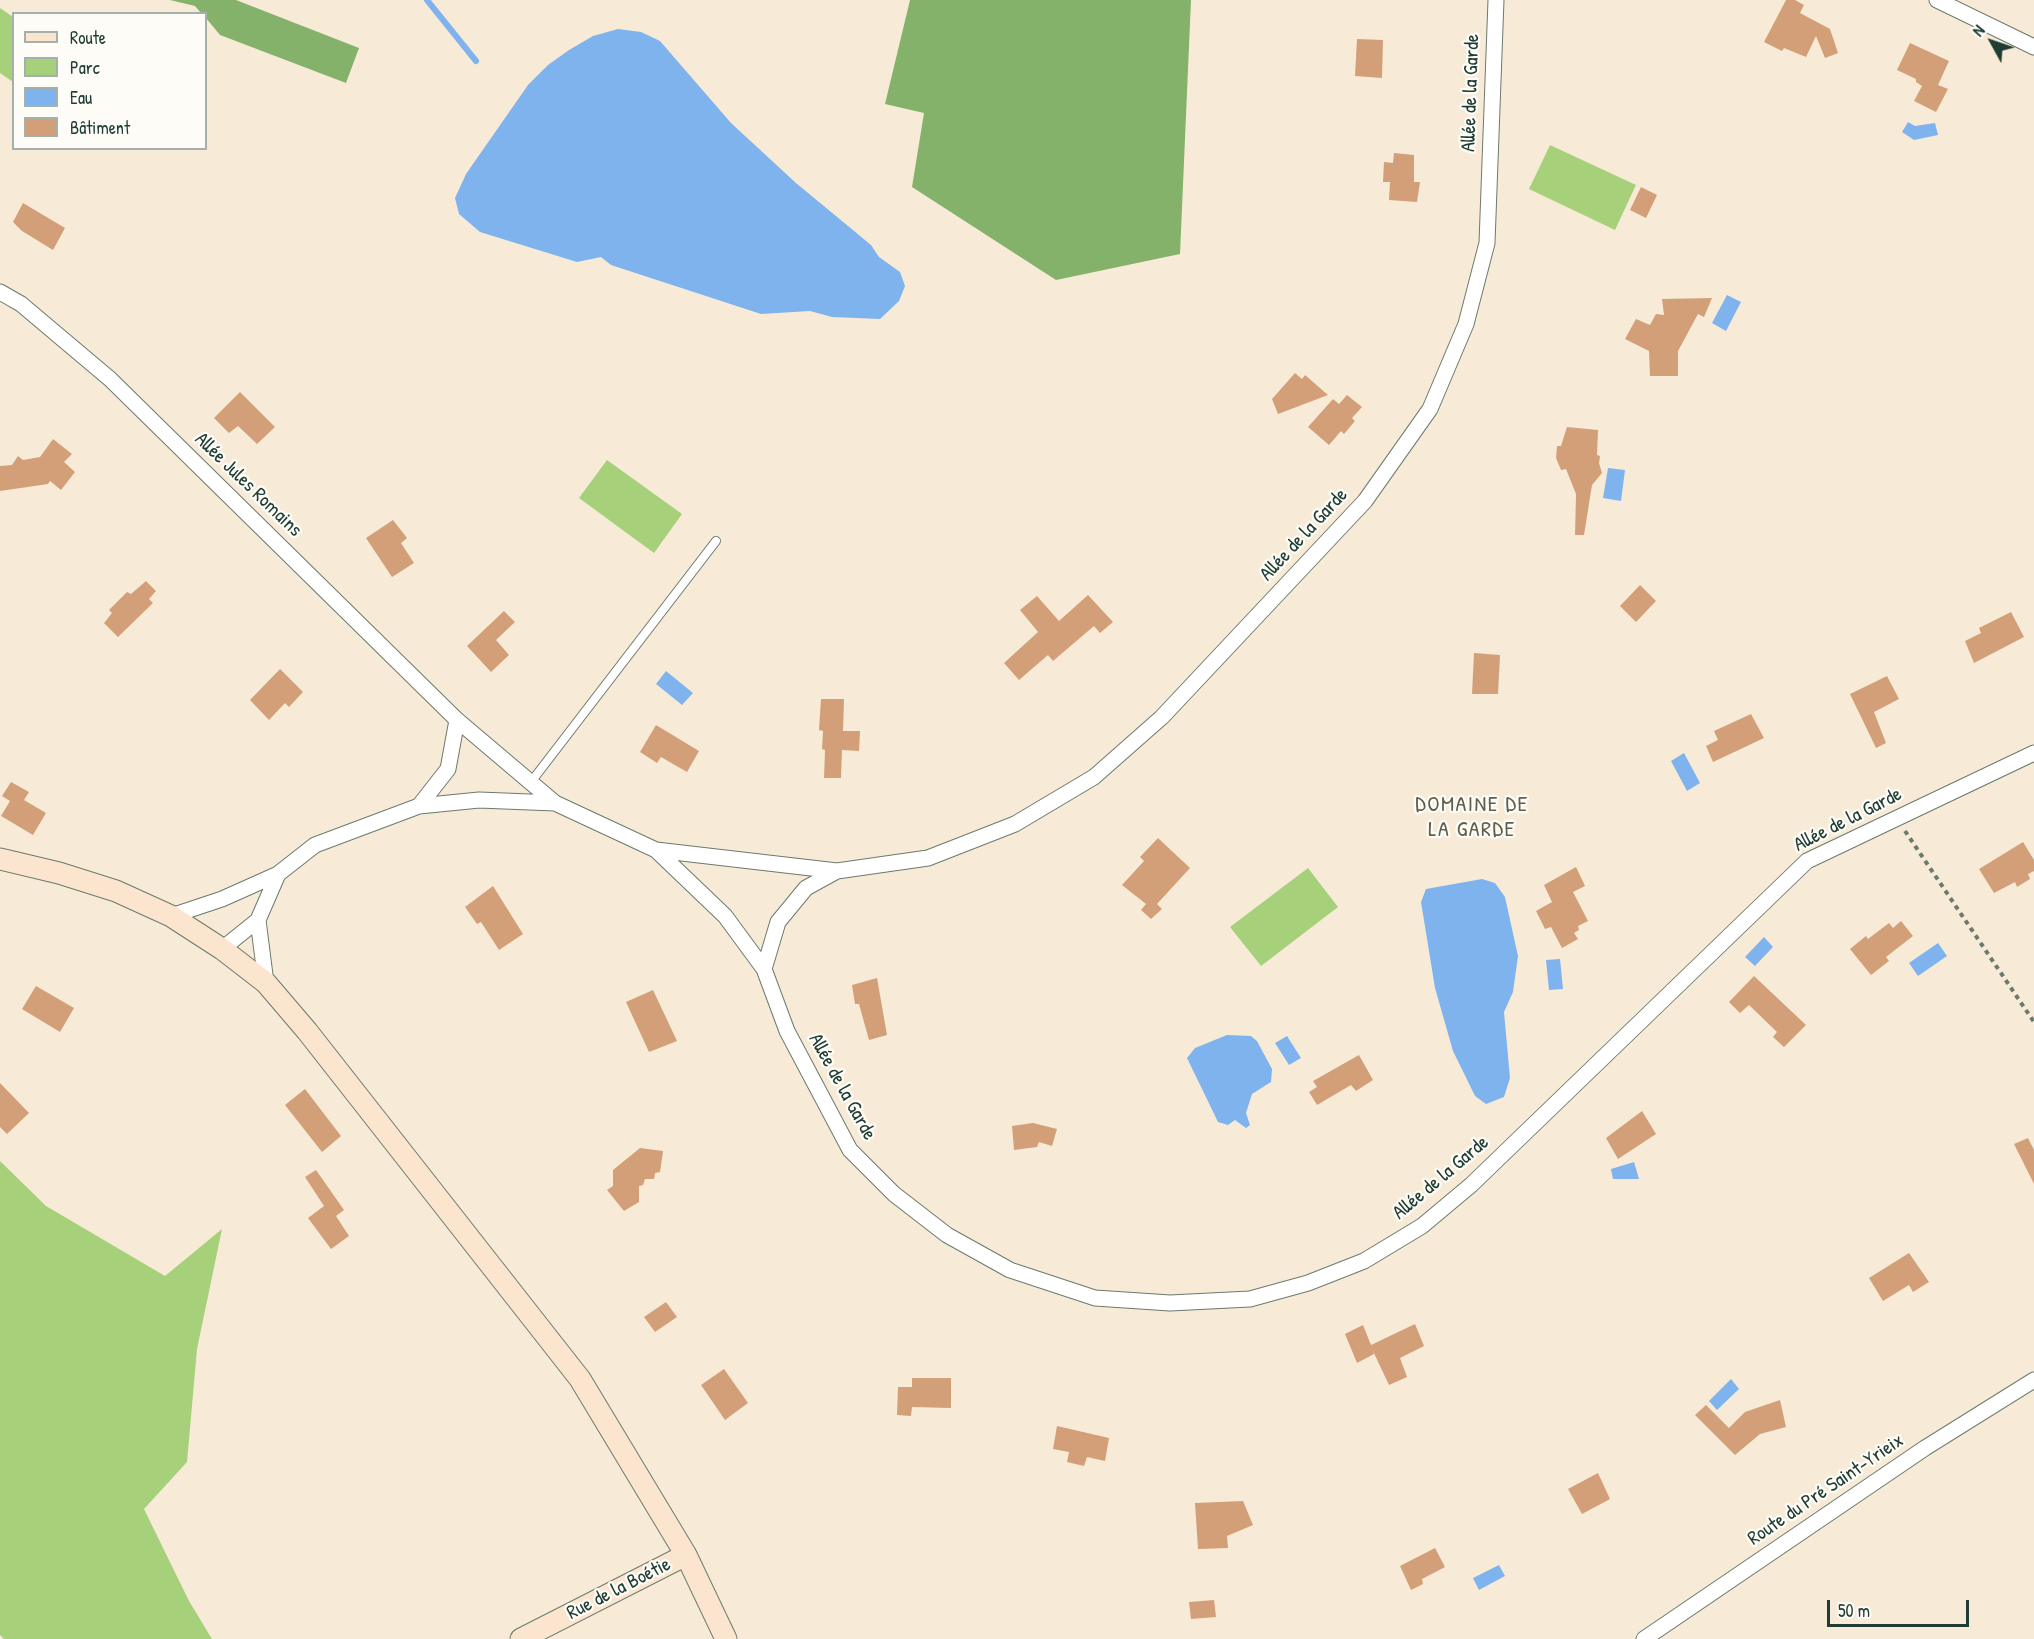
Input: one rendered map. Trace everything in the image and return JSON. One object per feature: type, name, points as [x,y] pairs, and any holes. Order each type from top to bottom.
[{"type":"main road","points":[[0,859],[59,873],[116,891],[171,916],[222,949],[266,983],[307,1031],[580,1378],[686,1555],[726,1639]]},
{"type":"main road","name":"Rue de la Boétie","points":[[521,1639],[686,1555]]},
{"type":"street","name":"Allée de la Garde","points":[[171,916],[222,898],[278,874],[315,845],[419,806],[479,800],[555,803],[656,850],[837,871],[928,858],[1014,824],[1094,777],[1162,717],[1365,501],[1430,409],[1466,324],[1487,243],[1496,0]]},
{"type":"street","points":[[1936,0],[2034,47]]},
{"type":"street","name":"Allée Jules Romains","points":[[0,292],[21,304],[110,379],[457,720],[555,803]]},
{"type":"street","points":[[419,806],[448,769],[457,720]]},
{"type":"street","name":"Allée de la Garde","points":[[656,850],[725,916],[764,969],[787,1031],[850,1149],[894,1194],[947,1235],[1010,1270],[1095,1298],[1170,1303],[1250,1299],[1308,1283],[1364,1261],[1422,1226],[1471,1185],[1806,861],[2034,753]]},
{"type":"street","name":"Allée de la Garde","points":[[764,969],[778,922],[806,888],[837,871]]},
{"type":"street","name":"Allée de la Garde","points":[[222,949],[258,920],[278,874]]},
{"type":"street","points":[[258,920],[266,983]]},
{"type":"street","name":"Route du Pré Saint-Yrieix","points":[[1644,1639],[1924,1448],[2034,1380]]},
{"type":"lane","points":[[531,782],[716,540]]},
{"type":"path","points":[[1896,818],[2034,1022]]},
{"type":"green space","points":[[170,0],[236,0],[359,48],[346,83],[220,35],[207,19],[207,12],[200,12],[195,6]]},
{"type":"green space","points":[[910,0],[1191,0],[1180,254],[1056,280],[912,187],[924,113],[885,104]]},
{"type":"green space","points":[[0,8],[12,16],[12,81],[0,73]]},
{"type":"green space","points":[[1550,145],[1636,185],[1615,230],[1529,189]]},
{"type":"green space","points":[[607,460],[682,514],[654,553],[579,498]]},
{"type":"green space","points":[[1308,868],[1338,907],[1261,966],[1230,927]]},
{"type":"green space","points":[[0,1161],[46,1206],[165,1276],[222,1229],[197,1349],[187,1462],[144,1509],[189,1601],[212,1639],[4,1639],[0,1635]]},
{"type":"water","points":[[618,29],[641,32],[660,41],[731,123],[796,183],[871,245],[879,257],[900,272],[905,286],[899,301],[880,319],[832,317],[810,311],[761,314],[611,265],[601,257],[577,262],[480,232],[459,214],[455,198],[466,174],[528,85],[548,65],[569,50],[593,36]]},
{"type":"water","points":[[1908,122],[1915,126],[1935,123],[1938,135],[1914,140],[1902,132]]},
{"type":"water","points":[[1727,295],[1741,302],[1726,331],[1712,323]]},
{"type":"water","points":[[1608,468],[1625,470],[1621,501],[1603,498]]},
{"type":"water","points":[[666,671],[693,693],[682,705],[656,684]]},
{"type":"water","points":[[1684,753],[1700,783],[1687,791],[1671,761]]},
{"type":"water","points":[[1482,879],[1495,883],[1505,897],[1518,956],[1513,992],[1504,1012],[1510,1078],[1504,1097],[1486,1104],[1475,1096],[1453,1051],[1435,988],[1421,902],[1426,889]]},
{"type":"water","points":[[1764,937],[1773,947],[1755,966],[1745,957]]},
{"type":"water","points":[[1938,943],[1947,956],[1918,976],[1909,963]]},
{"type":"water","points":[[1560,959],[1563,989],[1549,990],[1546,960]]},
{"type":"water","points":[[1227,1035],[1251,1036],[1257,1041],[1272,1069],[1271,1082],[1252,1094],[1246,1113],[1250,1125],[1246,1128],[1235,1120],[1228,1125],[1218,1122],[1187,1058],[1195,1048]]},
{"type":"water","points":[[1287,1036],[1301,1058],[1289,1065],[1275,1043]]},
{"type":"water","points":[[1634,1162],[1639,1179],[1613,1179],[1611,1169]]},
{"type":"water","points":[[1731,1379],[1739,1389],[1717,1410],[1709,1401]]},
{"type":"water","points":[[1499,1565],[1505,1576],[1479,1590],[1473,1578]]},
{"type":"building","points":[[1786,0],[1795,0],[1804,5],[1800,13],[1830,29],[1838,53],[1825,58],[1816,36],[1806,57],[1784,48],[1782,51],[1764,42]]},
{"type":"building","points":[[1357,39],[1383,40],[1382,78],[1355,76]]},
{"type":"building","points":[[1910,43],[1949,61],[1938,85],[1948,89],[1936,112],[1914,101],[1922,86],[1916,82],[1916,79],[1897,70]]},
{"type":"building","points":[[1394,153],[1414,155],[1414,182],[1420,182],[1417,202],[1389,200],[1390,182],[1383,182],[1384,162],[1393,163]]},
{"type":"building","points":[[1641,187],[1657,195],[1646,218],[1630,210]]},
{"type":"building","points":[[23,203],[65,228],[53,250],[22,231],[13,222]]},
{"type":"building","points":[[1712,298],[1704,317],[1698,314],[1678,351],[1678,376],[1650,376],[1649,351],[1625,339],[1636,319],[1650,325],[1656,314],[1664,315],[1662,299]]},
{"type":"building","points":[[1295,373],[1302,379],[1305,375],[1328,395],[1278,414],[1272,399]]},
{"type":"building","points":[[240,392],[275,427],[257,444],[238,426],[229,433],[214,418]]},
{"type":"building","points":[[1347,395],[1362,407],[1352,418],[1355,421],[1344,434],[1341,431],[1329,445],[1308,427],[1333,399],[1339,404]]},
{"type":"building","points":[[1567,427],[1598,430],[1597,455],[1600,456],[1599,463],[1602,473],[1592,485],[1584,535],[1575,535],[1576,494],[1566,469],[1561,470],[1556,458],[1557,446],[1561,446]]},
{"type":"building","points":[[53,439],[72,454],[64,462],[75,472],[61,490],[50,481],[48,484],[0,491],[0,466],[12,465],[18,456],[23,460],[40,457]]},
{"type":"building","points":[[393,520],[407,538],[401,543],[414,563],[392,577],[366,538]]},
{"type":"building","points":[[146,581],[156,591],[149,599],[153,603],[118,637],[104,623],[112,613],[109,610],[127,592],[131,594]]},
{"type":"building","points":[[1640,585],[1656,601],[1636,622],[1620,606]]},
{"type":"building","points":[[1088,595],[1113,622],[1100,633],[1094,626],[1053,661],[1048,655],[1019,680],[1004,663],[1038,632],[1020,610],[1037,596],[1059,621]]},
{"type":"building","points":[[504,611],[515,622],[496,640],[509,655],[491,672],[467,646]]},
{"type":"building","points":[[2011,612],[2024,637],[1974,663],[1965,641],[1981,633],[1979,628]]},
{"type":"building","points":[[1474,653],[1500,655],[1498,694],[1472,694]]},
{"type":"building","points":[[280,669],[303,692],[289,707],[285,703],[269,720],[250,700]]},
{"type":"building","points":[[1887,676],[1899,699],[1874,712],[1886,743],[1876,748],[1850,694]]},
{"type":"building","points":[[821,699],[844,699],[843,731],[860,731],[859,751],[842,750],[841,778],[824,778],[825,750],[822,749],[823,731],[819,730]]},
{"type":"building","points":[[1751,714],[1764,738],[1713,762],[1706,746],[1718,740],[1714,731]]},
{"type":"building","points":[[656,725],[699,751],[687,772],[661,757],[657,763],[640,752]]},
{"type":"building","points":[[11,782],[29,792],[24,800],[46,813],[33,835],[1,816],[10,801],[2,796]]},
{"type":"building","points":[[1158,838],[1190,868],[1157,904],[1162,909],[1151,919],[1141,910],[1146,904],[1122,885],[1144,861],[1140,857]]},
{"type":"building","points":[[2023,842],[2034,860],[2034,871],[2028,874],[2030,879],[2017,887],[2015,882],[1994,893],[1979,869]]},
{"type":"building","points":[[1576,867],[1585,886],[1573,892],[1588,921],[1578,926],[1579,930],[1574,933],[1578,939],[1562,948],[1551,927],[1545,929],[1536,911],[1552,902],[1544,885]]},
{"type":"building","points":[[493,886],[523,934],[499,950],[481,922],[477,924],[465,907]]},
{"type":"building","points":[[1901,921],[1913,936],[1886,957],[1889,961],[1871,975],[1850,949],[1866,936],[1868,939],[1889,923],[1893,928]]},
{"type":"building","points":[[1754,976],[1806,1025],[1784,1047],[1773,1037],[1777,1032],[1749,1005],[1740,1013],[1729,1002]]},
{"type":"building","points":[[877,978],[887,1035],[869,1040],[859,1004],[855,1004],[852,985]]},
{"type":"building","points":[[36,986],[74,1008],[60,1032],[22,1009]]},
{"type":"building","points":[[653,990],[677,1041],[649,1052],[626,1002]]},
{"type":"building","points":[[1359,1055],[1373,1080],[1356,1091],[1351,1085],[1317,1105],[1309,1092],[1317,1087],[1313,1081]]},
{"type":"building","points":[[0,1083],[29,1113],[7,1134],[0,1127]]},
{"type":"building","points":[[305,1089],[341,1136],[322,1152],[285,1105]]},
{"type":"building","points":[[1642,1111],[1656,1134],[1618,1159],[1606,1138]]},
{"type":"building","points":[[1033,1123],[1057,1129],[1052,1146],[1039,1142],[1037,1147],[1014,1150],[1012,1126]]},
{"type":"building","points":[[2028,1138],[2034,1150],[2034,1184],[2014,1144]]},
{"type":"building","points":[[640,1148],[663,1151],[660,1172],[655,1173],[654,1179],[645,1179],[643,1185],[639,1186],[639,1202],[624,1211],[607,1190],[613,1186],[613,1170]]},
{"type":"building","points":[[316,1170],[344,1210],[336,1216],[349,1236],[331,1249],[308,1218],[324,1206],[305,1177]]},
{"type":"building","points":[[1909,1253],[1929,1282],[1913,1292],[1909,1285],[1883,1301],[1869,1278]]},
{"type":"building","points":[[666,1302],[677,1317],[655,1332],[644,1317]]},
{"type":"building","points":[[1415,1324],[1424,1346],[1400,1358],[1407,1377],[1389,1385],[1372,1349],[1374,1354],[1357,1363],[1345,1334],[1363,1325],[1371,1345]]},
{"type":"building","points":[[724,1369],[748,1403],[725,1420],[701,1385]]},
{"type":"building","points":[[912,1378],[951,1378],[951,1408],[912,1407],[911,1416],[897,1415],[898,1387],[912,1387]]},
{"type":"building","points":[[1780,1400],[1786,1427],[1760,1434],[1735,1455],[1695,1415],[1706,1405],[1729,1428],[1745,1412]]},
{"type":"building","points":[[1057,1426],[1109,1438],[1105,1461],[1087,1457],[1084,1466],[1067,1462],[1069,1452],[1053,1449]]},
{"type":"building","points":[[1598,1473],[1610,1499],[1582,1514],[1568,1489]]},
{"type":"building","points":[[1243,1501],[1253,1525],[1227,1536],[1228,1548],[1198,1549],[1195,1503]]},
{"type":"building","points":[[1435,1548],[1445,1567],[1422,1579],[1423,1584],[1411,1590],[1400,1566]]},
{"type":"building","points":[[1214,1600],[1216,1617],[1191,1619],[1189,1602]]},
{"type":"waterway","points":[[427,0],[476,61]]},
{"type":"district","name":"DOMAINE DE LA GARDE","points":[[1472,818]]}]
